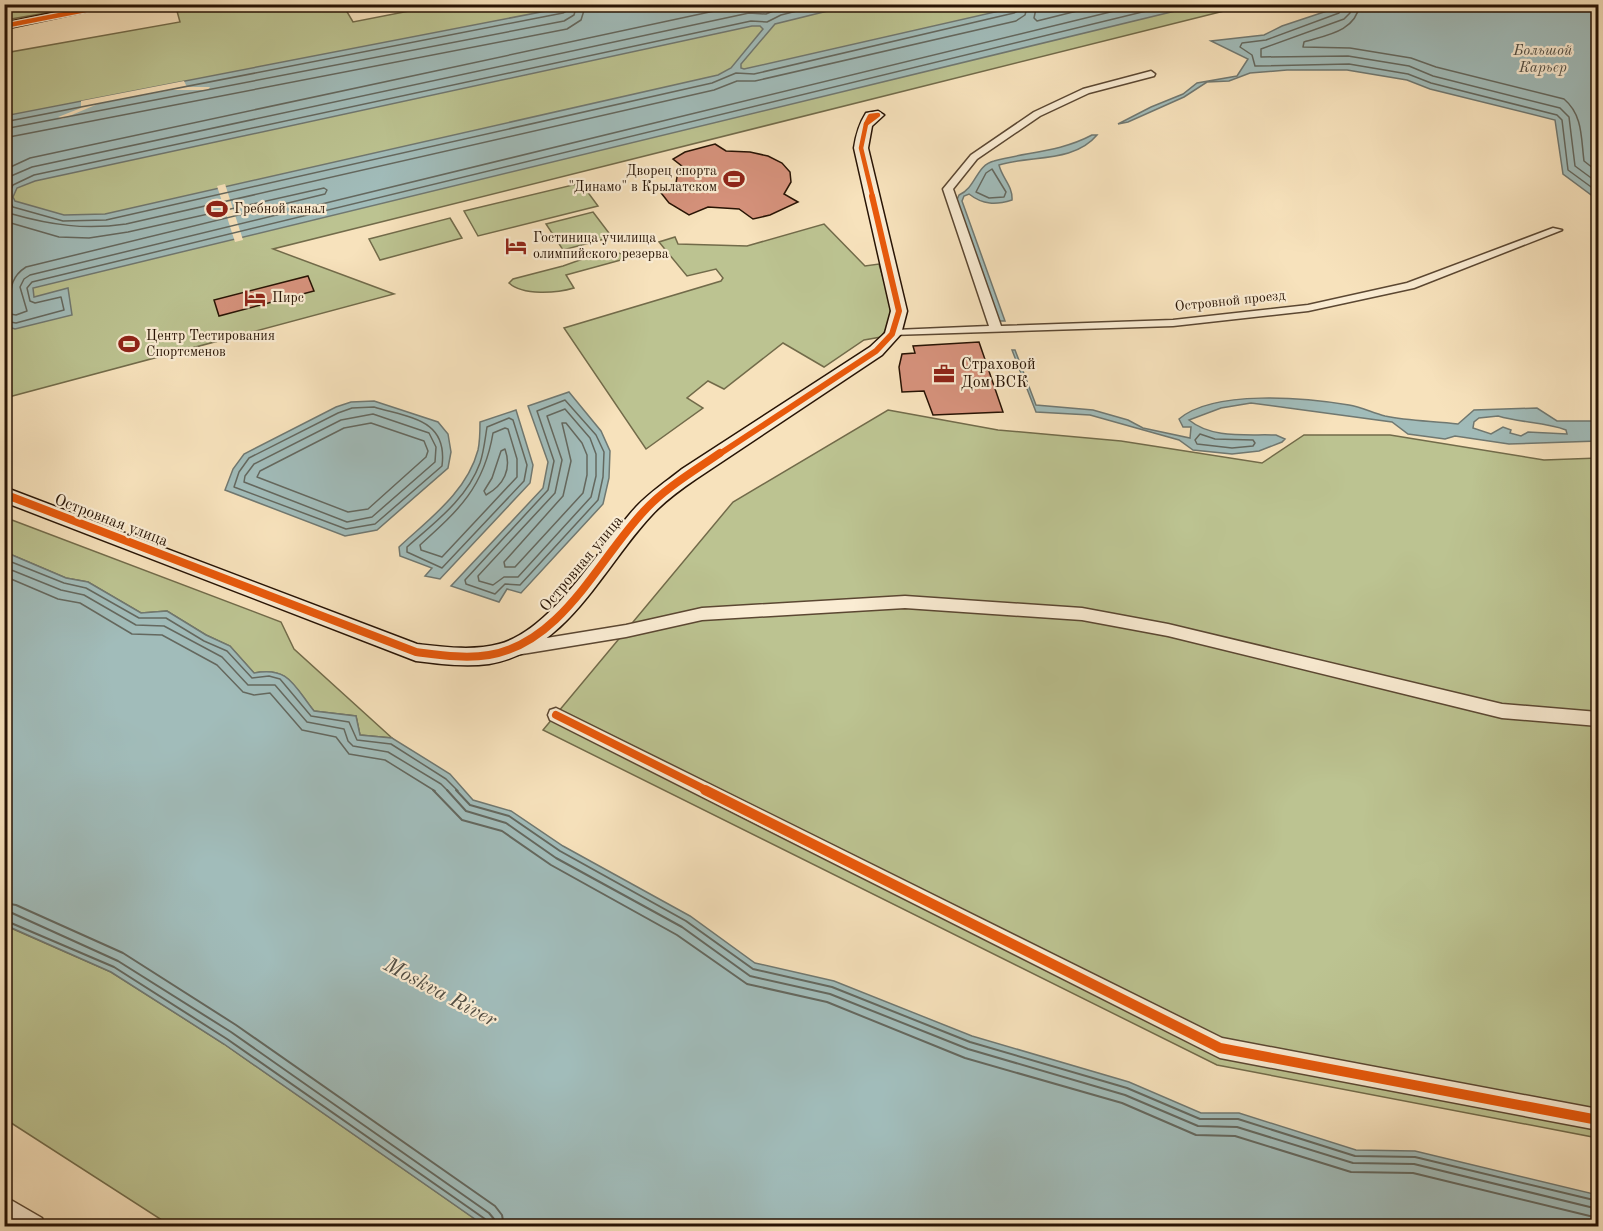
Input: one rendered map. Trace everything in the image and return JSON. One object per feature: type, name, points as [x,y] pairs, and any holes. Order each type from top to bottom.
[{"type":"street","points":[[4,26],[116,4]]},
{"type":"street","points":[[996,329],[948,189],[974,157],[1037,114],[1086,91],[1150,74]]},
{"type":"street","points":[[868,120],[862,132],[863,158],[900,311],[895,333]]},
{"type":"street","name":"Островной проезд","points":[[895,333],[1173,323],[1308,308],[1410,286],[1557,230]]},
{"type":"street","name":"Островная улица","points":[[4,494],[416,652],[469,656],[509,650],[537,635],[562,610],[643,512],[663,493],[876,351],[895,333]]},
{"type":"street","points":[[509,650],[626,631],[702,614],[917,603],[1082,614],[1168,630],[1288,662],[1502,711],[1599,719]]},
{"type":"street","points":[[446,656],[466,666]]},
{"type":"street","points":[[556,715],[1220,1048],[1599,1120]]},
{"type":"street","points":[[4,1206],[34,1227]]},
{"type":"green space","points":[[5,4],[93,4],[93,5],[5,20]]},
{"type":"green space","name":"Гребной канал","points":[[175,4],[343,5],[353,22],[445,4],[1248,5],[273,249],[394,294],[5,398],[5,53],[180,22]]},
{"type":"green space","points":[[581,183],[598,206],[478,236],[464,211]]},
{"type":"green space","points":[[593,212],[612,237],[563,250],[546,224]]},
{"type":"green space","points":[[450,218],[462,238],[380,260],[369,239]]},
{"type":"green space","points":[[824,224],[865,266],[879,264],[890,311],[889,320],[881,337],[864,340],[824,367],[783,343],[724,389],[708,381],[687,398],[703,408],[646,449],[564,328],[721,281],[723,278],[716,269],[687,276],[659,242],[675,237],[678,244],[747,246]]},
{"type":"green space","points":[[608,250],[632,257],[566,275],[574,288],[531,292],[509,283],[513,279],[563,266]]},
{"type":"green space","points":[[888,410],[998,430],[1121,441],[1262,463],[1304,435],[1390,435],[1544,460],[1598,458],[1598,1138],[1217,1065],[543,730],[733,502]]},
{"type":"green space","points":[[4,517],[281,622],[294,649],[392,738],[360,735],[356,716],[314,711],[290,680],[275,673],[254,673],[230,646],[206,635],[167,611],[141,613],[88,582],[66,578],[5,552]]},
{"type":"green space","points":[[4,925],[111,972],[224,1044],[485,1226],[171,1226],[5,1119]]},
{"type":"water","name":"Большой Карьер","points":[[1348,4],[1598,5],[1598,200],[1563,174],[1555,120],[1430,89],[1407,80],[1347,70],[1287,70],[1250,73],[1229,81],[1207,82],[1184,97],[1128,122],[1118,124],[1183,94],[1197,83],[1237,76],[1248,59],[1211,41],[1264,35],[1282,26]]},
{"type":"water","points":[[577,5],[852,5],[775,24],[741,64],[741,68],[744,69],[1026,5],[1200,5],[33,288],[34,297],[68,288],[72,315],[15,329],[5,326],[4,116]],"holes":[[[760,26],[763,29],[731,68],[718,75],[105,214],[64,215],[15,201],[13,197],[17,188],[35,181]]]},
{"type":"water","points":[[1097,135],[1087,144],[1064,154],[999,165],[1011,190],[1012,200],[990,203],[969,194],[964,196],[962,201],[1005,321],[998,321],[956,202],[959,195],[965,192],[988,163],[1068,145]]},
{"type":"water","points":[[1012,350],[1015,350],[1036,405],[1093,410],[1128,420],[1143,428],[1190,438],[1191,427],[1183,427],[1179,419],[1195,409],[1214,403],[1237,400],[1286,398],[1354,406],[1394,418],[1458,424],[1474,410],[1537,408],[1557,421],[1598,421],[1598,441],[1509,444],[1455,436],[1445,439],[1408,434],[1392,422],[1251,403],[1221,408],[1189,420],[1198,426],[1219,433],[1276,435],[1285,439],[1259,451],[1232,454],[1193,450],[1179,440],[1090,415],[1036,412]],"holes":[[[1498,416],[1558,427],[1566,430],[1567,434],[1528,432],[1521,436],[1510,433],[1511,430],[1503,427],[1491,434],[1473,428],[1474,422],[1479,418]]]},
{"type":"water","points":[[569,392],[601,431],[610,451],[609,478],[603,504],[521,593],[507,589],[499,602],[451,586],[543,488],[548,462],[528,406]]},
{"type":"water","points":[[374,401],[438,422],[448,434],[451,452],[448,468],[377,530],[345,536],[225,490],[233,469],[244,454],[336,407],[351,402]]},
{"type":"water","points":[[516,410],[533,465],[530,483],[440,579],[425,576],[432,568],[400,556],[399,547],[446,504],[465,479],[478,450],[480,422]]},
{"type":"water","name":"Moskva River","points":[[5,552],[66,578],[88,582],[141,613],[167,611],[206,635],[230,646],[254,673],[275,672],[283,675],[290,680],[314,711],[356,716],[360,735],[392,738],[450,774],[473,800],[511,811],[563,846],[690,916],[755,963],[834,981],[972,1036],[1129,1082],[1201,1113],[1239,1113],[1356,1150],[1415,1151],[1598,1195],[1598,1226],[485,1226],[224,1044],[111,972],[5,925]]},
{"type":"pier","points":[[184,81],[187,87],[210,87],[208,90],[172,90],[98,104],[62,119],[58,117],[81,108],[81,101]]},
{"type":"pier","points":[[225,184],[243,240],[235,242],[217,186]]},
{"type":"building","name":"Дворец спорта \"Динамо\" в Крылатском","points":[[715,144],[726,151],[750,152],[768,156],[782,163],[790,172],[791,182],[784,194],[798,202],[770,215],[753,219],[739,209],[708,207],[689,215],[669,203],[658,189],[676,183],[683,167],[673,159],[685,152]]},
{"type":"building","name":"Пирс","points":[[308,276],[314,291],[219,316],[214,300]]},
{"type":"building","name":"Страховой Дом ВСК","points":[[979,342],[1003,412],[933,415],[924,391],[902,392],[899,367],[902,354],[915,353],[913,346]]},
{"type":"cycle path","points":[[4,26],[116,4]]},
{"type":"cycle path","points":[[4,494],[416,652],[476,656],[511,649],[551,623],[568,606],[643,512],[659,497],[689,474],[876,351],[892,334],[897,324],[899,311],[861,148],[864,131],[866,124],[870,116],[878,115],[866,124]]},
{"type":"cycle path","points":[[556,715],[1220,1048],[1598,1120]]},
{"type":"place","name":"Дворец спорта \"Динамо\" в Крылатском","points":[[734,179]]},
{"type":"place","name":"Гребной канал","points":[[217,209]]},
{"type":"place","name":"Гостиница училища олимпийского резерва","points":[[516,246]]},
{"type":"place","name":"Пирс","points":[[255,298]]},
{"type":"place","name":"Центр Тестирования Спортсменов","points":[[129,344]]},
{"type":"place","name":"Страховой Дом ВСК","points":[[944,374]]}]
